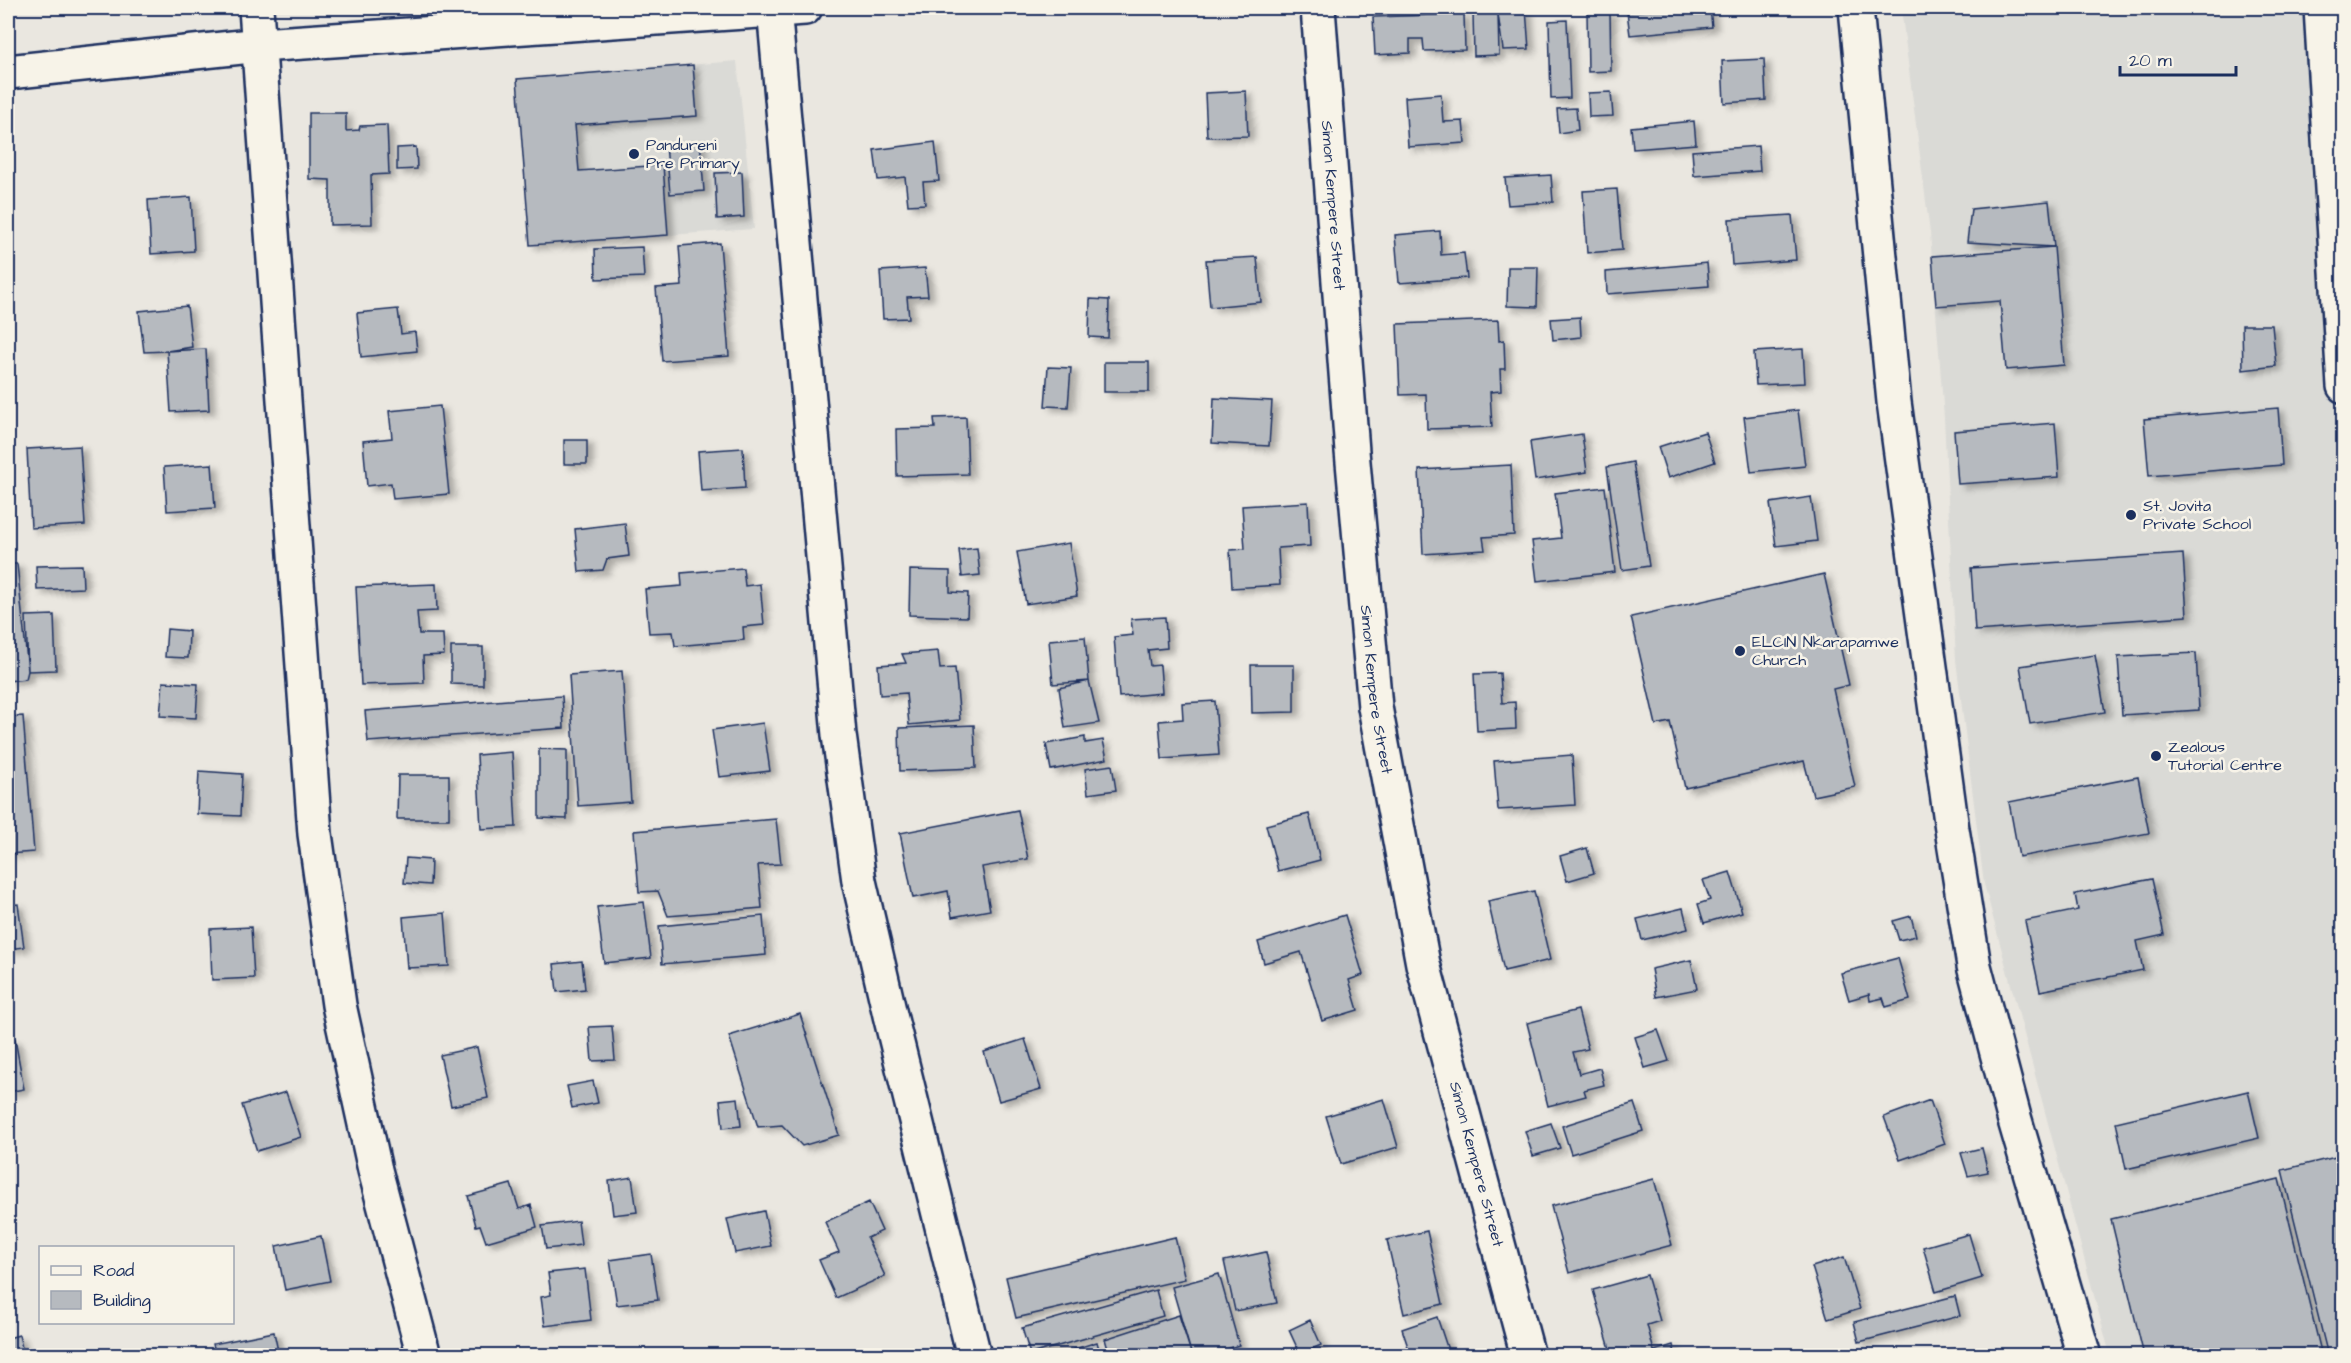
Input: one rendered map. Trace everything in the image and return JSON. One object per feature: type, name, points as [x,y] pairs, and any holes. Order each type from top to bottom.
[{"type":"street","points":[[256,8],[315,834],[339,1005],[375,1170],[424,1356]]},
{"type":"street","points":[[8,72],[260,45],[785,8],[839,735],[859,881],[974,1356]]},
{"type":"street","name":"Simon Kempere Street","points":[[1318,8],[1352,451],[1375,707],[1423,964],[1528,1356]]},
{"type":"street","points":[[1856,8],[1894,402],[1952,829],[1974,966],[2014,1117],[2084,1356]]},
{"type":"street","points":[[2321,8],[2343,386]]},
{"type":"shaded area","points":[[1901,8],[2343,8],[2343,1355],[2110,1355],[1984,884],[1956,660],[1944,418],[1930,233]]},
{"type":"shaded area","name":"Pandureni Pre Primary","points":[[737,61],[754,229],[530,245],[517,79]]},
{"type":"building","points":[[1669,8],[1710,8],[1712,27],[1630,35],[1627,12]]},
{"type":"building","points":[[1526,9],[1529,49],[1503,50],[1498,14]]},
{"type":"building","points":[[1587,12],[1610,12],[1611,71],[1588,72]]},
{"type":"building","points":[[1464,14],[1465,50],[1424,51],[1423,39],[1410,39],[1410,53],[1375,55],[1373,17]]},
{"type":"building","points":[[1473,14],[1498,14],[1499,55],[1474,56]]},
{"type":"building","points":[[1567,20],[1570,98],[1551,99],[1549,21]]},
{"type":"building","points":[[1764,59],[1766,100],[1724,103],[1722,61]]},
{"type":"building","points":[[693,65],[697,116],[575,125],[579,171],[663,165],[668,235],[530,245],[517,79]]},
{"type":"building","points":[[1246,91],[1248,136],[1207,137],[1205,93]]},
{"type":"building","points":[[1611,92],[1613,116],[1589,117],[1588,93]]},
{"type":"building","points":[[1441,94],[1443,122],[1463,121],[1465,143],[1408,147],[1405,97]]},
{"type":"building","points":[[1576,108],[1578,130],[1559,133],[1557,109]]},
{"type":"building","points":[[309,113],[346,113],[346,131],[359,130],[360,126],[387,125],[389,174],[371,175],[372,224],[330,225],[330,180],[309,179]]},
{"type":"building","points":[[1694,121],[1696,144],[1633,149],[1631,127]]},
{"type":"building","points":[[700,141],[704,191],[670,194],[666,144]]},
{"type":"building","points":[[935,142],[939,181],[923,182],[925,204],[908,205],[905,177],[878,180],[874,150]]},
{"type":"building","points":[[1758,146],[1760,171],[1694,176],[1692,151]]},
{"type":"building","points":[[416,147],[417,169],[397,170],[397,148]]},
{"type":"building","points":[[742,172],[744,217],[717,219],[715,173]]},
{"type":"building","points":[[1551,175],[1553,202],[1508,205],[1505,178]]},
{"type":"building","points":[[1617,189],[1622,250],[1587,253],[1583,191]]},
{"type":"building","points":[[191,197],[194,251],[151,254],[148,200]]},
{"type":"building","points":[[2049,201],[2054,247],[1967,242],[1971,209]]},
{"type":"building","points":[[1792,215],[1796,260],[1732,265],[1729,219]]},
{"type":"building","points":[[1440,231],[1441,255],[1464,253],[1467,278],[1399,283],[1395,235]]},
{"type":"building","points":[[720,243],[729,356],[662,361],[656,288],[682,286],[679,246]]},
{"type":"building","points":[[642,247],[644,277],[596,279],[595,249]]},
{"type":"building","points":[[2054,247],[2064,365],[2006,370],[2000,301],[1936,306],[1932,256]]},
{"type":"building","points":[[1257,257],[1261,302],[1210,307],[1206,260]]},
{"type":"building","points":[[1707,263],[1709,286],[1607,294],[1606,272]]},
{"type":"building","points":[[1508,267],[1538,267],[1537,307],[1507,306]]},
{"type":"building","points":[[925,268],[928,296],[907,297],[909,318],[883,319],[880,271]]},
{"type":"building","points":[[1090,299],[1109,300],[1108,338],[1089,337]]},
{"type":"building","points":[[187,306],[192,347],[144,352],[139,311]]},
{"type":"building","points":[[398,309],[401,334],[415,332],[417,351],[361,357],[357,313]]},
{"type":"building","points":[[1580,317],[1581,337],[1553,340],[1551,319]]},
{"type":"building","points":[[1498,320],[1499,341],[1504,340],[1505,369],[1500,369],[1501,391],[1490,392],[1492,427],[1427,429],[1426,394],[1400,395],[1397,324]]},
{"type":"building","points":[[2242,325],[2272,325],[2276,366],[2243,370]]},
{"type":"building","points":[[206,349],[209,410],[171,412],[167,351]]},
{"type":"building","points":[[1803,349],[1805,383],[1756,385],[1754,352]]},
{"type":"building","points":[[1104,362],[1149,362],[1149,392],[1104,392]]},
{"type":"building","points":[[1048,367],[1071,368],[1068,407],[1045,406]]},
{"type":"building","points":[[1214,398],[1272,401],[1269,446],[1212,443]]},
{"type":"building","points":[[440,406],[449,494],[393,499],[391,483],[367,486],[363,441],[392,438],[389,411]]},
{"type":"building","points":[[2278,408],[2282,465],[2149,476],[2144,419]]},
{"type":"building","points":[[1798,410],[1805,466],[1751,472],[1744,417]]},
{"type":"building","points":[[966,417],[968,474],[897,476],[896,429],[935,428],[934,418]]},
{"type":"building","points":[[2055,423],[2059,477],[1958,484],[1954,431]]},
{"type":"building","points":[[1705,432],[1715,462],[1668,478],[1658,447]]},
{"type":"building","points":[[1582,434],[1587,472],[1535,480],[1530,442]]},
{"type":"building","points":[[564,440],[587,440],[587,464],[564,464]]},
{"type":"building","points":[[80,446],[85,525],[31,528],[27,449]]},
{"type":"building","points":[[743,448],[745,488],[701,491],[698,451]]},
{"type":"building","points":[[1633,462],[1649,566],[1622,570],[1607,467]]},
{"type":"building","points":[[212,464],[215,508],[167,511],[164,467]]},
{"type":"building","points":[[1511,465],[1514,535],[1483,537],[1485,550],[1423,554],[1419,470]]},
{"type":"building","points":[[1605,487],[1615,572],[1537,581],[1532,541],[1561,538],[1555,493]]},
{"type":"building","points":[[1811,497],[1817,541],[1776,546],[1770,503]]},
{"type":"building","points":[[1308,502],[1310,546],[1278,548],[1280,585],[1232,588],[1230,550],[1245,549],[1242,506]]},
{"type":"building","points":[[625,523],[629,556],[607,559],[603,570],[579,572],[575,529]]},
{"type":"building","points":[[1069,543],[1077,596],[1026,604],[1017,552]]},
{"type":"building","points":[[977,548],[980,575],[962,577],[959,550]]},
{"type":"building","points":[[2183,554],[2187,616],[1975,631],[1971,568]]},
{"type":"building","points":[[8,564],[17,564],[28,671],[26,679],[8,681]]},
{"type":"building","points":[[82,565],[83,588],[37,590],[36,566]]},
{"type":"building","points":[[743,568],[745,586],[760,584],[764,625],[743,627],[744,640],[675,646],[673,632],[649,633],[645,589],[682,586],[681,573]]},
{"type":"building","points":[[910,570],[950,571],[950,592],[968,593],[967,617],[909,615]]},
{"type":"building","name":"ELCIN Nkarapamwe Church","points":[[1824,574],[1849,685],[1833,689],[1855,787],[1813,796],[1804,761],[1685,788],[1670,722],[1656,725],[1631,617]]},
{"type":"building","points":[[436,584],[437,611],[417,612],[419,634],[443,634],[444,655],[423,656],[424,683],[361,685],[356,587]]},
{"type":"building","points":[[54,615],[56,670],[28,671],[26,616]]},
{"type":"building","points":[[1165,617],[1167,648],[1148,650],[1150,666],[1160,665],[1162,693],[1119,697],[1114,637],[1133,635],[1131,619]]},
{"type":"building","points":[[167,629],[189,631],[188,658],[165,657]]},
{"type":"building","points":[[1085,637],[1089,681],[1053,684],[1049,640]]},
{"type":"building","points":[[451,647],[483,647],[483,685],[451,684]]},
{"type":"building","points":[[938,651],[940,669],[955,668],[960,720],[909,725],[906,693],[880,695],[878,665],[906,663],[902,654]]},
{"type":"building","points":[[2196,653],[2199,710],[2122,715],[2118,657]]},
{"type":"building","points":[[2095,655],[2105,712],[2030,724],[2020,666]]},
{"type":"building","points":[[1251,665],[1294,665],[1294,712],[1252,713]]},
{"type":"building","points":[[622,671],[631,802],[578,806],[569,675]]},
{"type":"building","points":[[1500,673],[1502,703],[1515,702],[1516,729],[1477,731],[1474,674]]},
{"type":"building","points":[[1089,681],[1099,723],[1065,728],[1059,688]]},
{"type":"building","points":[[163,682],[198,684],[196,718],[160,716]]},
{"type":"building","points":[[562,696],[564,728],[368,742],[365,711]]},
{"type":"building","points":[[1215,701],[1219,755],[1162,759],[1159,721],[1183,719],[1182,703]]},
{"type":"building","points":[[23,716],[34,852],[8,854],[8,717]]},
{"type":"building","points":[[763,723],[770,771],[719,777],[712,730]]},
{"type":"building","points":[[974,725],[976,768],[900,771],[899,728]]},
{"type":"building","points":[[1085,737],[1085,743],[1103,740],[1107,759],[1051,770],[1046,744]]},
{"type":"building","points":[[539,749],[567,750],[567,819],[539,818]]},
{"type":"building","points":[[512,752],[516,827],[481,829],[477,755]]},
{"type":"building","points":[[1572,755],[1575,805],[1498,810],[1494,761]]},
{"type":"building","points":[[1112,765],[1116,790],[1088,794],[1085,769]]},
{"type":"building","points":[[199,771],[242,774],[240,816],[197,814]]},
{"type":"building","points":[[398,775],[449,775],[449,819],[397,819]]},
{"type":"building","points":[[2138,777],[2149,833],[2019,857],[2009,802]]},
{"type":"building","points":[[1018,810],[1028,859],[982,867],[990,910],[952,917],[948,891],[913,898],[900,833]]},
{"type":"building","points":[[1309,814],[1320,860],[1278,871],[1266,825]]},
{"type":"building","points":[[776,819],[781,864],[758,865],[762,908],[668,916],[658,891],[639,892],[634,831]]},
{"type":"building","points":[[1587,848],[1594,873],[1567,881],[1560,856]]},
{"type":"building","points":[[406,858],[431,860],[430,885],[404,883]]},
{"type":"building","points":[[1730,872],[1742,912],[1704,923],[1698,904],[1710,900],[1703,880]]},
{"type":"building","points":[[2152,879],[2164,935],[2137,941],[2143,970],[2040,991],[2025,921],[2078,910],[2075,894]]},
{"type":"building","points":[[1534,891],[1550,960],[1504,971],[1488,901]]},
{"type":"building","points":[[644,902],[651,958],[604,963],[597,907]]},
{"type":"building","points":[[18,904],[24,947],[8,949],[8,905]]},
{"type":"building","points":[[1683,908],[1688,929],[1642,940],[1637,919]]},
{"type":"building","points":[[445,913],[449,966],[407,968],[403,917]]},
{"type":"building","points":[[1345,915],[1363,975],[1349,980],[1358,1010],[1322,1021],[1301,952],[1264,963],[1258,942]]},
{"type":"building","points":[[763,916],[766,955],[662,964],[659,926]]},
{"type":"building","points":[[1911,916],[1916,936],[1899,940],[1893,921]]},
{"type":"building","points":[[251,927],[254,978],[212,980],[210,929]]},
{"type":"building","points":[[1898,958],[1910,1000],[1886,1007],[1883,998],[1870,1001],[1869,994],[1849,1000],[1841,973]]},
{"type":"building","points":[[1691,960],[1697,989],[1656,997],[1651,969]]},
{"type":"building","points":[[582,961],[585,989],[557,992],[554,964]]},
{"type":"building","points":[[1578,1010],[1588,1049],[1573,1052],[1579,1074],[1600,1068],[1604,1085],[1584,1090],[1586,1096],[1548,1106],[1527,1023]]},
{"type":"building","points":[[800,1014],[839,1135],[802,1146],[782,1125],[758,1127],[729,1036]]},
{"type":"building","points":[[2344,1020],[2344,1042],[2338,1021]]},
{"type":"building","points":[[612,1026],[615,1060],[592,1061],[589,1027]]},
{"type":"building","points":[[1658,1030],[1669,1061],[1645,1068],[1635,1037]]},
{"type":"building","points":[[15,1039],[24,1089],[8,1092],[8,1041]]},
{"type":"building","points":[[1025,1039],[1041,1089],[999,1101],[984,1052]]},
{"type":"building","points":[[477,1047],[488,1098],[451,1106],[440,1055]]},
{"type":"building","points":[[593,1081],[598,1103],[572,1108],[567,1086]]},
{"type":"building","points":[[2248,1091],[2259,1138],[2126,1169],[2116,1122]]},
{"type":"building","points":[[286,1092],[301,1137],[257,1151],[242,1105]]},
{"type":"building","points":[[738,1098],[741,1126],[723,1128],[720,1100]]},
{"type":"building","points":[[1384,1099],[1398,1147],[1341,1164],[1326,1116]]},
{"type":"building","points":[[1930,1100],[1945,1144],[1900,1160],[1884,1117]]},
{"type":"building","points":[[1634,1103],[1643,1131],[1571,1154],[1562,1126]]},
{"type":"building","points":[[1551,1123],[1560,1148],[1533,1156],[1525,1131]]},
{"type":"building","points":[[1982,1148],[1988,1172],[1968,1176],[1961,1153]]},
{"type":"building","points":[[2344,1155],[2344,1356],[2328,1356],[2282,1170]]},
{"type":"building","points":[[632,1177],[637,1212],[613,1215],[609,1181]]},
{"type":"building","points":[[1654,1179],[1672,1245],[1569,1273],[1551,1206]]},
{"type":"building","points":[[2279,1179],[2322,1356],[2144,1356],[2111,1219]]},
{"type":"building","points":[[511,1184],[519,1209],[531,1205],[537,1227],[486,1242],[480,1225],[476,1226],[468,1196]]},
{"type":"building","points":[[869,1202],[882,1231],[867,1238],[885,1276],[836,1298],[819,1260],[839,1252],[825,1222]]},
{"type":"building","points":[[764,1211],[771,1246],[735,1253],[727,1219]]},
{"type":"building","points":[[578,1221],[581,1245],[546,1249],[542,1226]]},
{"type":"building","points":[[1427,1231],[1443,1304],[1404,1314],[1387,1240]]},
{"type":"building","points":[[1969,1234],[1982,1278],[1936,1292],[1923,1247]]},
{"type":"building","points":[[321,1236],[330,1281],[285,1290],[276,1246]]},
{"type":"building","points":[[1175,1237],[1185,1279],[1016,1318],[1006,1277]]},
{"type":"building","points":[[1266,1252],[1277,1303],[1235,1311],[1224,1261]]},
{"type":"building","points":[[651,1254],[658,1300],[617,1305],[610,1260]]},
{"type":"building","points":[[1844,1257],[1860,1309],[1828,1319],[1812,1267]]},
{"type":"building","points":[[585,1269],[591,1320],[545,1326],[541,1297],[551,1295],[548,1273]]},
{"type":"building","points":[[1219,1274],[1239,1345],[1205,1356],[1192,1356],[1172,1287]]},
{"type":"building","points":[[1647,1275],[1660,1321],[1647,1325],[1654,1351],[1673,1345],[1676,1356],[1612,1356],[1593,1290]]},
{"type":"building","points":[[1156,1290],[1163,1316],[1030,1354],[1022,1328]]},
{"type":"building","points":[[1955,1296],[1960,1316],[1859,1342],[1854,1322]]},
{"type":"building","points":[[1179,1315],[1192,1356],[1110,1356],[1105,1339]]},
{"type":"building","points":[[1437,1317],[1450,1356],[1411,1356],[1402,1329]]},
{"type":"building","points":[[1310,1320],[1321,1345],[1300,1354],[1289,1330]]},
{"type":"building","points":[[274,1332],[279,1356],[216,1356],[213,1344]]},
{"type":"building","points":[[19,1335],[24,1356],[8,1356],[8,1338]]},
{"type":"building","points":[[1097,1342],[1101,1356],[1052,1356]]},
{"type":"building","points":[[899,1349],[901,1356],[878,1356],[878,1355]]},
{"type":"place","name":"Pandureni Pre Primary","points":[[634,154]]},
{"type":"place","name":"St. Jovita Private School","points":[[2131,515]]},
{"type":"place","name":"ELCIN Nkarapamwe Church","points":[[1740,651]]},
{"type":"place","name":"Zealous Tutorial Centre","points":[[2156,756]]}]
